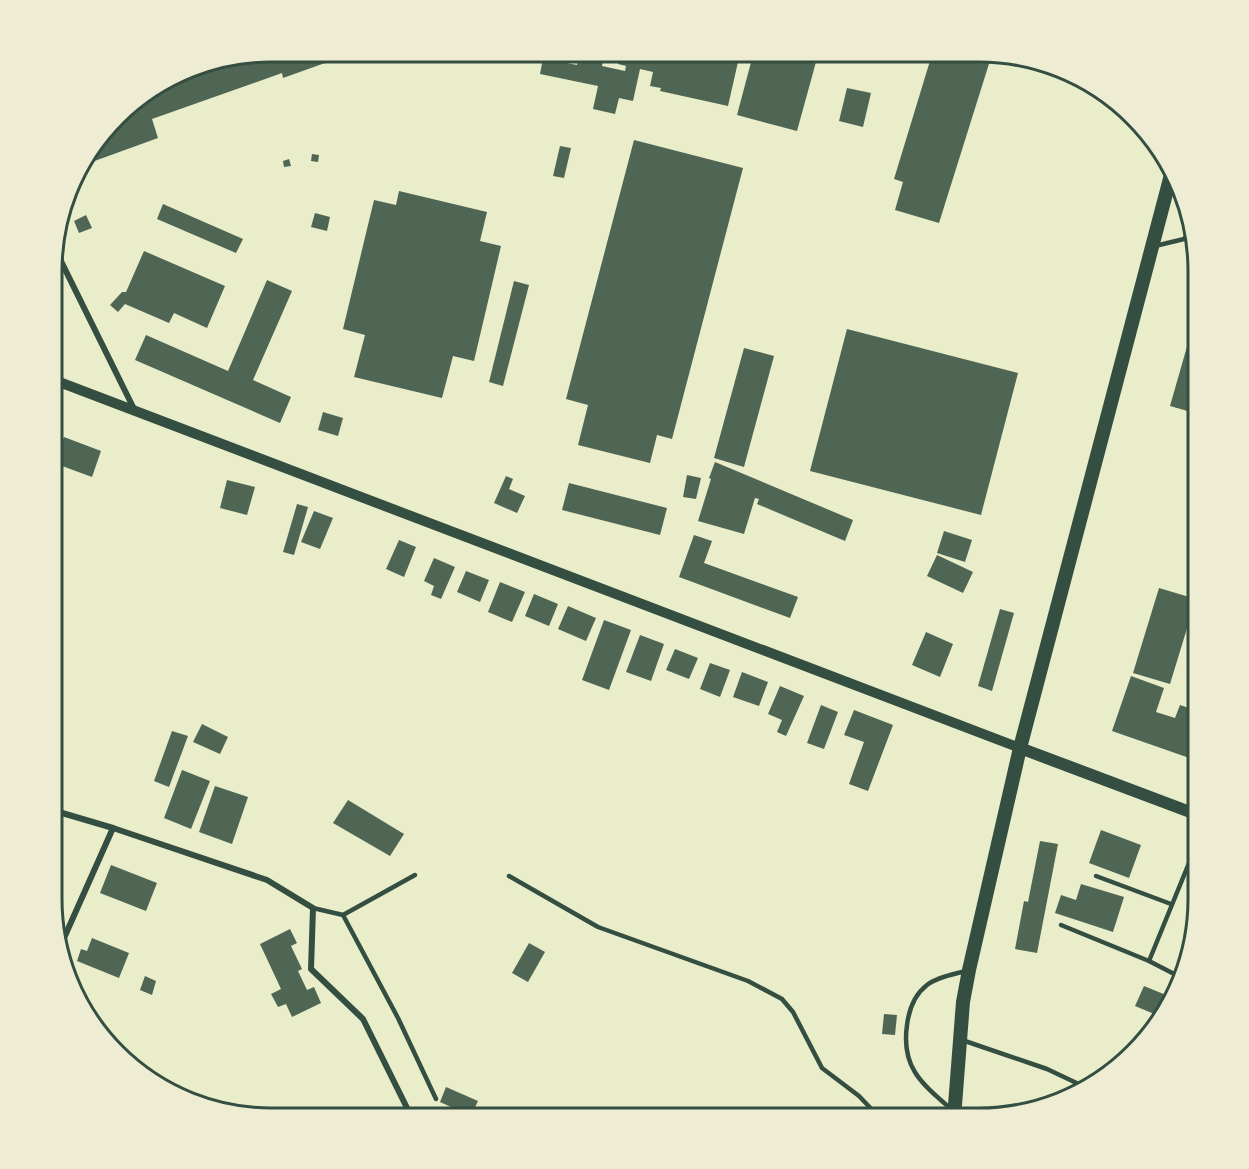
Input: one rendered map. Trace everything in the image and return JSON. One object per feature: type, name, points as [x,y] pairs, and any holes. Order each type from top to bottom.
[{"type":"main road","points":[[955,1107],[969,970],[1020,747],[1169,184]]},
{"type":"main road","points":[[1020,747],[1188,811]]},
{"type":"street","points":[[62,264],[134,409]]},
{"type":"street","points":[[62,383],[541,567],[1020,747]]},
{"type":"street","points":[[62,813],[267,880],[313,908],[311,969],[363,1019],[407,1108]]},
{"type":"street","points":[[65,935],[113,828]]},
{"type":"lane","points":[[1152,246],[1184,239]]},
{"type":"lane","points":[[1149,961],[1188,864]]},
{"type":"lane","points":[[313,908],[343,915],[415,875]]},
{"type":"lane","points":[[509,876],[598,927],[748,981],[782,999],[793,1012],[822,1068],[859,1096],[870,1107]]},
{"type":"lane","points":[[1096,876],[1171,904]]},
{"type":"lane","points":[[343,915],[398,1018],[436,1099]]},
{"type":"lane","points":[[1061,925],[1149,961],[1173,973]]},
{"type":"lane","points":[[946,1107],[918,1077],[905,1051],[909,1010],[916,996],[929,983],[969,970]]},
{"type":"lane","points":[[960,1039],[1047,1069],[1076,1083]]},
{"type":"building","points":[[257,62],[328,62],[283,78],[282,73],[152,119],[158,138],[93,162],[105,143],[133,113],[166,90],[186,80],[218,69]]},
{"type":"building","points":[[542,62],[577,65],[577,62],[603,62],[602,66],[625,71],[626,66],[618,64],[618,62],[738,62],[728,106],[660,91],[661,88],[650,86],[653,72],[640,69],[633,101],[619,98],[615,114],[593,109],[598,86],[540,74]]},
{"type":"building","points":[[751,62],[816,62],[797,131],[737,115]]},
{"type":"building","points":[[930,62],[990,62],[939,223],[895,210],[903,182],[894,179]]},
{"type":"building","points":[[847,88],[871,93],[863,127],[839,121]]},
{"type":"building","points":[[634,140],[743,168],[672,439],[657,435],[650,463],[578,445],[588,405],[566,399]]},
{"type":"building","points":[[560,146],[571,148],[564,178],[553,176]]},
{"type":"building","points":[[312,154],[319,155],[318,162],[311,161]]},
{"type":"building","points":[[289,159],[291,166],[284,167],[283,161]]},
{"type":"building","points":[[399,191],[487,212],[480,241],[501,246],[474,361],[453,356],[442,398],[354,377],[365,335],[343,329],[374,200],[396,205]]},
{"type":"building","points":[[163,204],[243,239],[236,253],[157,219]]},
{"type":"building","points":[[315,213],[330,217],[327,231],[311,227]]},
{"type":"building","points":[[86,215],[92,228],[79,233],[74,221]]},
{"type":"building","points":[[144,251],[225,286],[207,328],[174,313],[169,323],[125,304],[118,312],[110,305],[122,292],[126,292]]},
{"type":"building","points":[[267,280],[292,291],[253,380],[291,397],[280,423],[135,360],[146,335],[228,371]]},
{"type":"building","points":[[514,281],[529,285],[503,386],[489,382]]},
{"type":"building","points":[[847,329],[1018,373],[981,515],[810,471]]},
{"type":"building","points":[[1187,346],[1187,411],[1170,406]]},
{"type":"building","points":[[744,348],[774,356],[744,467],[714,458]]},
{"type":"building","points":[[323,412],[343,418],[338,436],[318,430]]},
{"type":"building","points":[[64,437],[101,451],[92,477],[62,466]]},
{"type":"building","points":[[715,462],[853,520],[845,541],[757,504],[759,499],[755,498],[744,534],[698,521]]},
{"type":"building","points":[[687,475],[701,478],[696,499],[683,497]]},
{"type":"building","points":[[506,476],[513,479],[509,489],[525,496],[517,513],[494,503]]},
{"type":"building","points":[[227,480],[255,487],[247,515],[220,508]]},
{"type":"building","points":[[569,483],[667,508],[660,535],[562,510]]},
{"type":"building","points":[[297,504],[308,507],[294,555],[283,552]]},
{"type":"building","points":[[314,511],[333,518],[320,549],[301,542]]},
{"type":"building","points":[[944,531],[972,540],[965,562],[937,553]]},
{"type":"building","points":[[694,535],[712,541],[704,563],[798,597],[790,618],[679,577]]},
{"type":"building","points":[[399,540],[416,547],[404,577],[386,569]]},
{"type":"building","points":[[937,555],[973,572],[963,593],[927,576]]},
{"type":"building","points":[[434,558],[455,567],[441,599],[431,595],[434,586],[424,581]]},
{"type":"building","points":[[466,571],[489,580],[480,602],[457,592]]},
{"type":"building","points":[[500,582],[525,592],[512,622],[488,612]]},
{"type":"building","points":[[1159,588],[1188,596],[1188,627],[1170,684],[1133,673]]},
{"type":"building","points":[[534,594],[558,604],[549,626],[525,616]]},
{"type":"building","points":[[568,606],[596,618],[586,641],[558,629]]},
{"type":"building","points":[[1000,609],[1014,613],[992,691],[978,686]]},
{"type":"building","points":[[604,620],[631,630],[609,690],[582,680]]},
{"type":"building","points":[[926,632],[953,644],[940,677],[912,665]]},
{"type":"building","points":[[640,635],[664,644],[651,681],[626,672]]},
{"type":"building","points":[[675,649],[698,658],[689,679],[666,670]]},
{"type":"building","points":[[710,663],[730,670],[720,697],[700,689]]},
{"type":"building","points":[[742,672],[768,682],[759,706],[733,697]]},
{"type":"building","points":[[1131,676],[1164,688],[1156,712],[1175,718],[1180,705],[1188,708],[1188,757],[1112,731]]},
{"type":"building","points":[[780,686],[804,696],[786,736],[777,732],[782,720],[768,714]]},
{"type":"building","points":[[821,705],[838,712],[824,749],[807,743]]},
{"type":"building","points":[[854,710],[893,725],[868,791],[849,784],[864,742],[844,735]]},
{"type":"building","points":[[202,724],[228,737],[220,754],[193,742]]},
{"type":"building","points":[[172,731],[188,736],[169,787],[154,781]]},
{"type":"building","points":[[182,770],[210,781],[191,829],[164,818]]},
{"type":"building","points":[[215,786],[248,797],[232,844],[199,832]]},
{"type":"building","points":[[348,800],[404,834],[390,856],[333,823]]},
{"type":"building","points":[[1101,830],[1141,845],[1129,878],[1089,863]]},
{"type":"building","points":[[1040,841],[1058,844],[1037,953],[1015,949],[1024,901],[1028,902]]},
{"type":"building","points":[[111,865],[157,883],[146,911],[100,893]]},
{"type":"building","points":[[1081,884],[1124,897],[1113,932],[1055,913],[1061,895],[1076,900]]},
{"type":"building","points":[[290,929],[297,943],[291,946],[302,969],[298,971],[307,990],[314,987],[321,1003],[292,1017],[286,1004],[278,1007],[271,994],[281,989],[260,944]]},
{"type":"building","points":[[92,938],[129,953],[119,978],[77,961],[81,949],[87,951]]},
{"type":"building","points":[[529,943],[545,952],[528,982],[512,973]]},
{"type":"building","points":[[145,976],[156,981],[152,995],[140,990]]},
{"type":"building","points":[[1144,986],[1164,994],[1153,1013],[1135,1006]]},
{"type":"building","points":[[884,1014],[897,1015],[895,1035],[882,1034]]},
{"type":"building","points":[[446,1087],[478,1101],[475,1108],[453,1108],[440,1102]]}]
